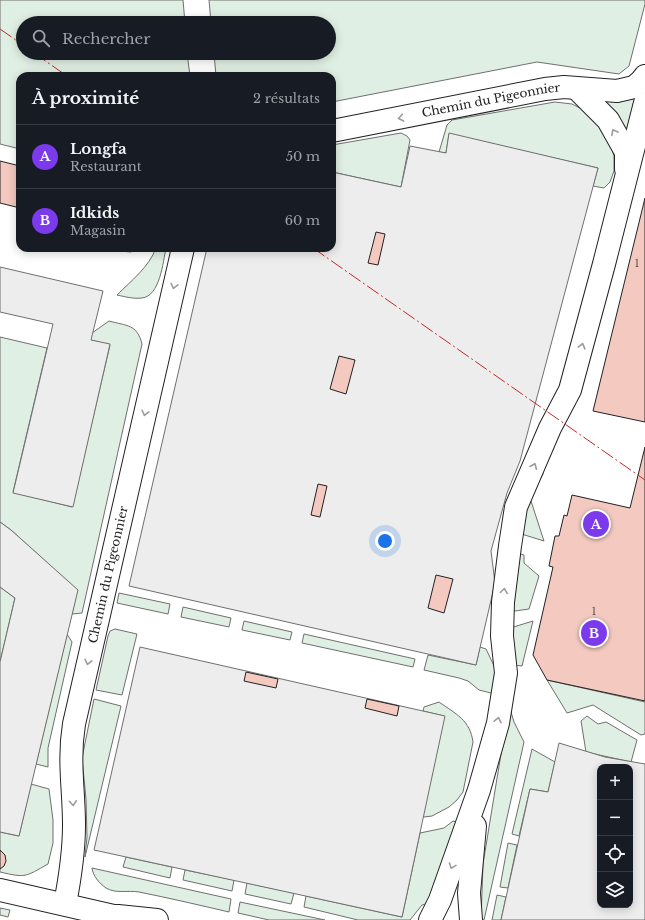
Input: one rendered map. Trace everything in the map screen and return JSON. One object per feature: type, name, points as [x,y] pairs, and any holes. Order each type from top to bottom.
[{"type":"street","name":"Chemin du Pigeonnier","points":[[336,130],[545,89],[564,88],[617,91],[634,87],[642,81],[645,76]]},
{"type":"street","points":[[577,89],[608,120],[626,152],[625,182]]},
{"type":"street","points":[[430,920],[440,900],[479,790],[498,723],[506,673],[502,636],[503,602],[516,507],[550,428],[570,390],[645,103]]},
{"type":"street","name":"Chemin du Pigeonnier","points":[[65,904],[74,838],[70,764],[74,724],[182,252]]},
{"type":"street","points":[[471,920],[469,893],[472,848],[479,790]]},
{"type":"street","points":[[0,890],[124,918],[157,920]]},
{"type":"green space","points":[[0,0],[183,0],[184,16],[16,16],[16,60],[188,60],[189,72],[16,72],[16,148],[0,144]]},
{"type":"green space","points":[[209,0],[645,0],[629,66],[619,74],[537,62],[336,101],[336,72],[216,72],[215,60],[336,60],[336,16],[210,16]]},
{"type":"green space","points":[[640,95],[643,106],[624,134],[599,103],[604,98],[622,100],[631,99]]},
{"type":"green space","points":[[555,102],[572,104],[586,111],[608,136],[614,156],[614,171],[610,182],[604,188],[593,186],[598,168],[449,134],[446,153],[439,152],[447,125],[452,120]]},
{"type":"green space","points":[[401,133],[407,136],[410,140],[401,187],[336,173],[336,144]]},
{"type":"green space","points":[[154,252],[165,252],[160,278],[153,291],[148,296],[142,298],[117,295],[144,268]]},
{"type":"green space","points":[[109,321],[126,325],[134,329],[140,337],[142,344],[82,613],[72,614],[77,590],[11,530],[0,522],[0,337],[47,348],[13,492],[72,507],[110,345],[90,340],[92,333]]},
{"type":"green space","points":[[542,470],[543,474],[530,498],[544,541],[515,532]]},
{"type":"green space","points":[[512,551],[524,555],[524,563],[539,576],[529,609],[508,612]]},
{"type":"green space","points":[[0,587],[15,598],[0,662]]},
{"type":"green space","points":[[119,593],[170,604],[168,614],[117,603]]},
{"type":"green space","points":[[183,607],[231,618],[229,627],[181,617]]},
{"type":"green space","points":[[244,621],[292,632],[290,640],[242,630]]},
{"type":"green space","points":[[533,621],[522,666],[513,665],[507,629]]},
{"type":"green space","points":[[115,629],[137,634],[122,695],[96,690],[108,636],[110,631]]},
{"type":"green space","points":[[67,634],[72,642],[48,748],[48,767],[36,764]]},
{"type":"green space","points":[[304,634],[415,659],[413,667],[302,643]]},
{"type":"green space","points":[[480,647],[486,649],[496,670],[496,690],[491,693],[479,690],[468,681],[424,670],[428,655],[476,665]]},
{"type":"green space","points":[[547,680],[645,702],[645,734],[641,735],[593,705],[567,713]]},
{"type":"green space","points":[[94,699],[121,706],[85,857],[87,837],[86,799],[82,758]]},
{"type":"green space","points":[[439,702],[461,718],[469,728],[473,742],[463,792],[449,807],[432,816],[424,817],[406,798],[444,716],[423,711],[424,707]]},
{"type":"green space","points":[[509,705],[514,722],[524,742],[484,920],[481,919],[483,864]]},
{"type":"green space","points":[[587,716],[598,724],[606,722],[637,740],[631,762],[586,752],[581,721]]},
{"type":"green space","points":[[532,749],[555,762],[548,792],[530,789],[519,836],[512,834]]},
{"type":"green space","points":[[31,784],[49,789],[53,820],[53,843],[48,864],[30,874],[21,876],[0,872],[0,832],[19,836]]},
{"type":"green space","points":[[453,821],[456,822],[429,903],[422,905],[410,920],[358,920],[304,907],[306,896],[402,917],[420,833],[444,828]]},
{"type":"green space","points":[[508,843],[517,845],[508,888],[500,887]]},
{"type":"green space","points":[[126,857],[172,867],[170,878],[123,867]]},
{"type":"green space","points":[[92,868],[231,899],[229,912],[139,892],[110,890],[99,882],[95,877]]},
{"type":"green space","points":[[185,870],[234,880],[232,891],[183,880]]},
{"type":"green space","points":[[247,883],[294,893],[291,904],[245,894]]},
{"type":"green space","points":[[497,895],[506,897],[501,920],[492,920]]},
{"type":"green space","points":[[240,902],[325,920],[269,920],[238,913]]},
{"type":"green space","points":[[0,908],[10,910],[8,917],[0,915]]},
{"type":"shaded area","points":[[449,133],[598,168],[520,461],[507,493],[491,551],[495,583],[476,665],[129,586],[206,252],[336,252],[336,173],[401,187],[410,146],[446,153]]},
{"type":"shaded area","points":[[0,267],[103,291],[91,340],[110,344],[73,507],[13,493],[53,324],[0,312]]},
{"type":"shaded area","points":[[0,522],[78,590],[19,836],[0,832],[0,662],[15,598],[0,587]]},
{"type":"shaded area","points":[[140,647],[445,716],[402,917],[94,850]]},
{"type":"shaded area","points":[[559,743],[605,757],[645,764],[645,920],[501,920],[530,789],[548,792]]},
{"type":"building","points":[[0,161],[16,165],[16,207],[0,203]]},
{"type":"building","points":[[645,198],[645,422],[593,411]]},
{"type":"building","points":[[376,232],[385,234],[378,265],[368,263]]},
{"type":"building","points":[[339,356],[355,360],[346,394],[330,389]]},
{"type":"building","points":[[645,447],[645,701],[547,680],[533,655],[553,567],[549,566],[555,536],[559,536],[564,515],[567,516],[572,495],[630,508]]},
{"type":"building","points":[[318,484],[327,486],[320,517],[311,515]]},
{"type":"building","points":[[436,575],[453,579],[444,613],[428,608]]},
{"type":"building","points":[[246,672],[278,679],[276,688],[244,681]]},
{"type":"building","points":[[367,699],[399,706],[397,716],[365,708]]},
{"type":"building","points":[[0,850],[5,855],[6,861],[4,866],[0,869]]},
{"type":"power","points":[[0,29],[16,40]]},
{"type":"power","points":[[44,60],[61,72]]},
{"type":"power","points":[[319,252],[645,480]]},
{"type":"place","name":"Longfa","points":[[596,524]]},
{"type":"place","name":"Idkids","points":[[594,633]]}]
